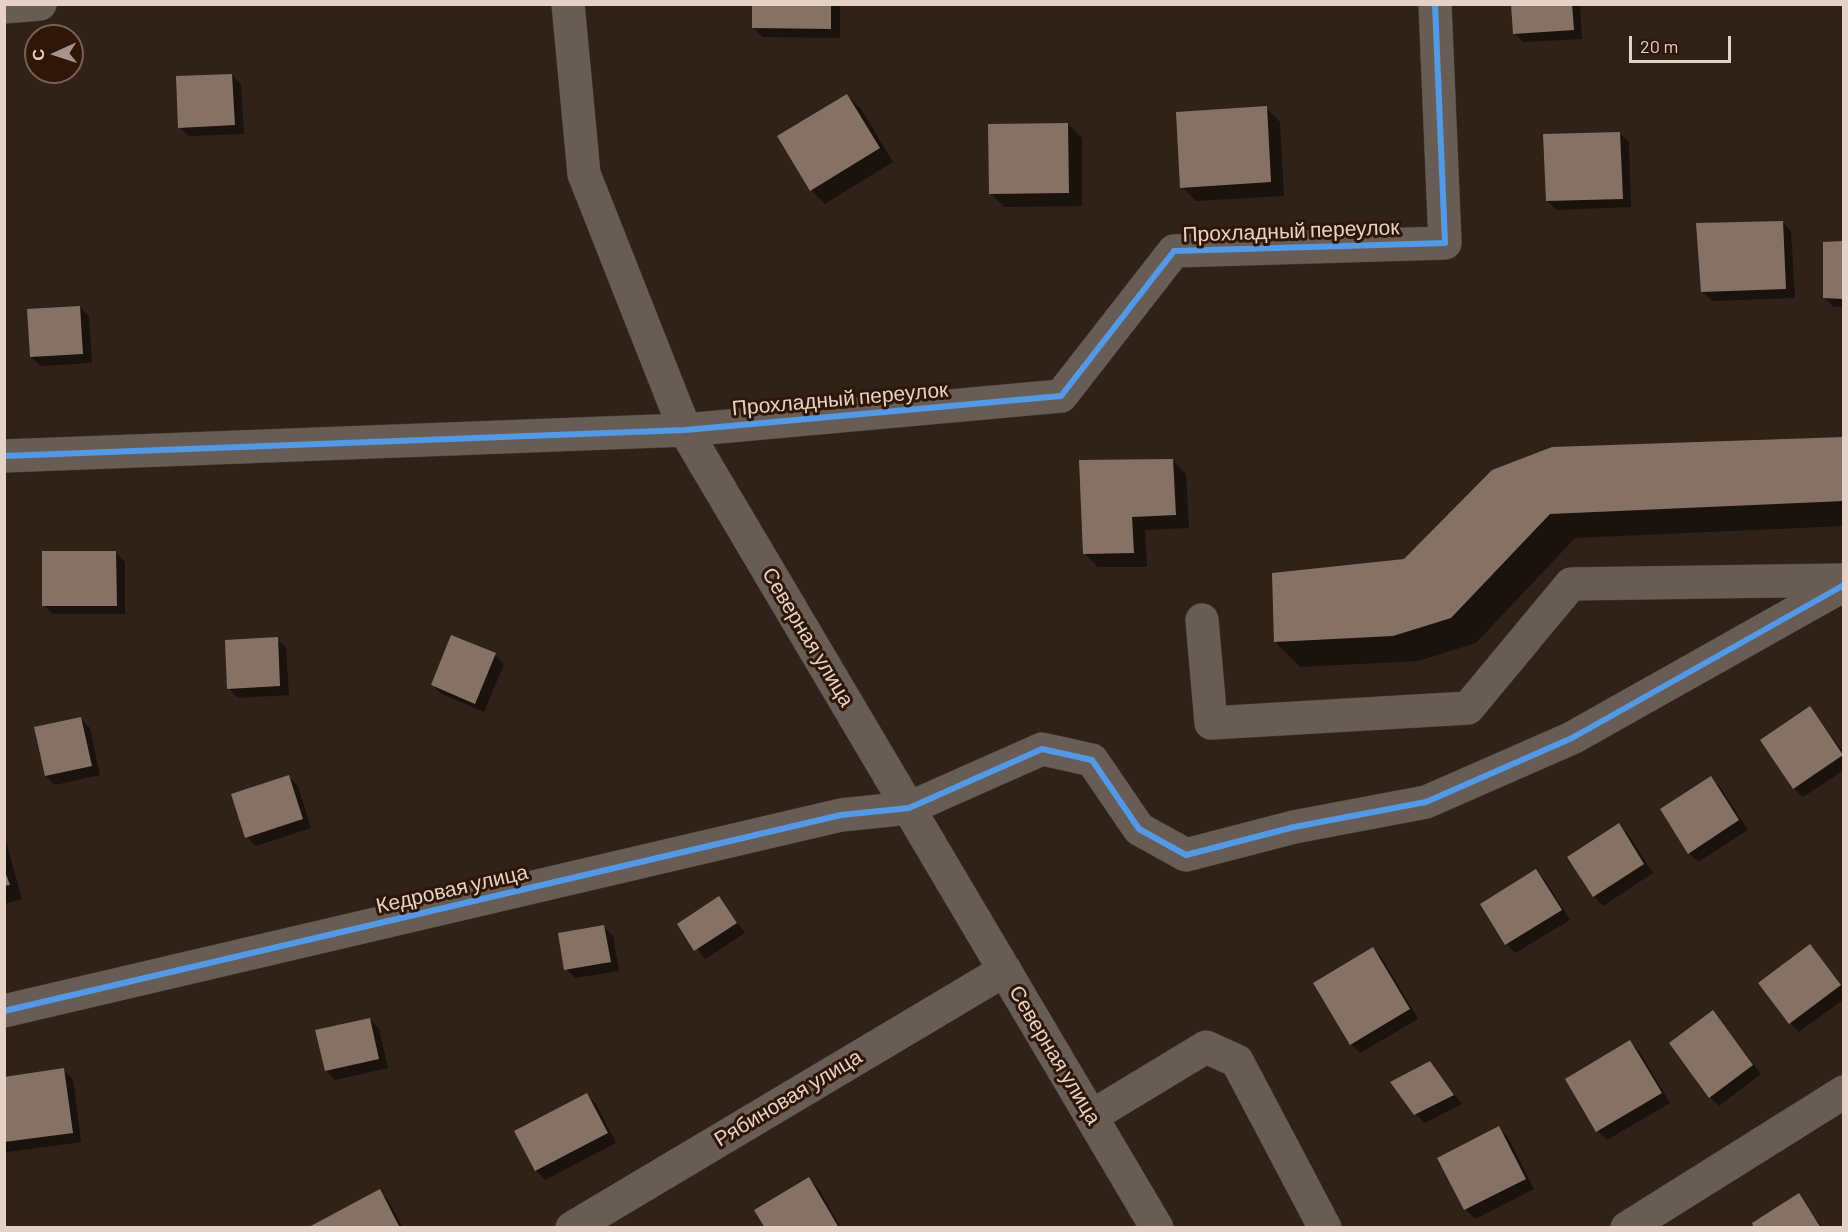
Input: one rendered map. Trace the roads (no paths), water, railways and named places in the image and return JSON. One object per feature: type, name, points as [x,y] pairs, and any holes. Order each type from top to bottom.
[{"type":"street","points":[[4,7],[40,4]]},
{"type":"street","name":"Северная улица","points":[[568,4],[584,174],[685,430],[1157,1227]]},
{"type":"street","name":"Прохладный переулок","points":[[685,430],[1061,396],[1174,250],[1444,243],[1435,4]]},
{"type":"street","points":[[4,456],[685,430]]},
{"type":"street","points":[[1202,620],[1211,723],[1468,708],[1571,584],[1844,580]]},
{"type":"street","name":"Кедровая улица","points":[[4,1011],[841,816],[909,808],[1042,749],[1092,760],[1139,829],[1186,855],[1294,826],[1426,802],[1572,738],[1844,585]]},
{"type":"street","name":"Рябиновая улица","points":[[572,1227],[1005,970]]},
{"type":"street","points":[[1092,1116],[1206,1047],[1238,1061],[1325,1227]]},
{"type":"street","points":[[1627,1227],[1840,1100]]}]
